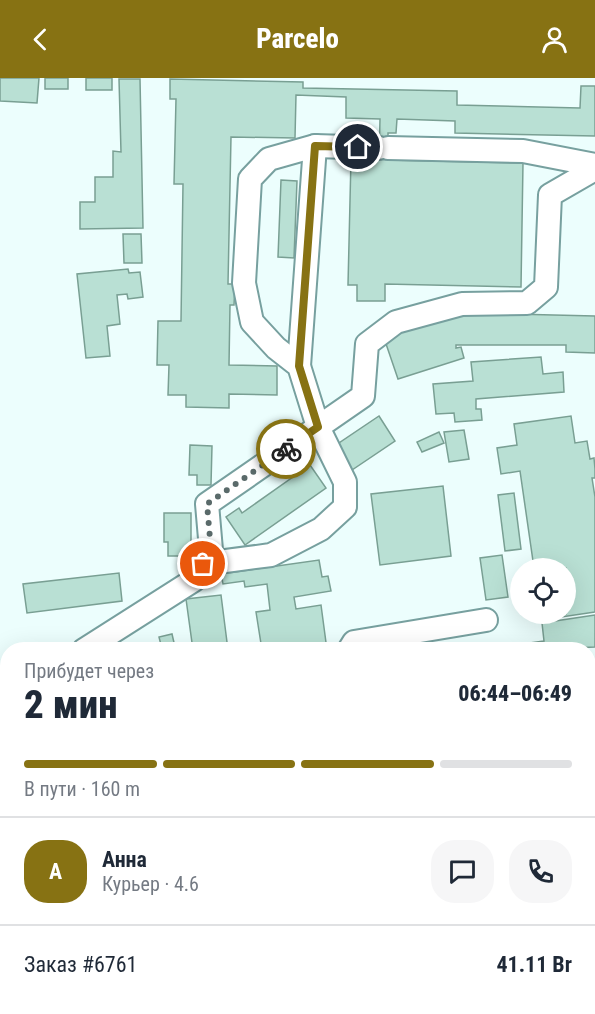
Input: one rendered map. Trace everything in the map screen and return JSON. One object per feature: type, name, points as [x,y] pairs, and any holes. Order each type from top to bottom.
[{"type":"street","points":[[203,564],[271,555],[321,529],[345,507],[345,482],[318,427],[299,366],[315,146]]},
{"type":"street","points":[[299,366],[276,348],[252,322],[244,283],[250,179],[268,159],[315,146],[523,152],[595,167]]},
{"type":"street","points":[[97,642],[194,580],[211,550],[207,504],[363,396],[366,344],[396,322],[462,304],[527,303],[546,287],[550,195],[595,167]]},
{"type":"street","points":[[354,642],[486,620]]},
{"type":"building","points":[[0,78],[39,78],[37,103],[0,101]]},
{"type":"building","points":[[45,78],[68,78],[68,89],[45,89]]},
{"type":"building","points":[[86,78],[112,78],[112,90],[86,90]]},
{"type":"building","points":[[119,79],[140,79],[143,228],[80,229],[80,202],[95,202],[95,177],[113,177],[113,151],[121,152]]},
{"type":"building","points":[[170,79],[303,82],[303,88],[457,91],[457,105],[580,108],[581,86],[595,86],[595,136],[455,133],[455,121],[397,119],[396,133],[388,133],[388,160],[523,163],[521,287],[385,284],[385,301],[357,301],[357,285],[348,285],[351,159],[379,160],[380,119],[346,118],[346,97],[296,95],[295,138],[231,137],[228,284],[235,284],[234,305],[230,305],[229,365],[277,366],[277,395],[229,394],[229,408],[186,407],[186,395],[168,395],[169,365],[157,365],[158,321],[181,321],[183,184],[174,184],[176,99],[170,99]]},
{"type":"building","points":[[281,180],[297,181],[294,258],[278,257]]},
{"type":"building","points":[[123,234],[141,234],[142,263],[124,263]]},
{"type":"building","points":[[128,269],[129,273],[140,272],[143,297],[128,299],[127,294],[117,295],[120,324],[107,326],[110,356],[86,358],[77,274]]},
{"type":"building","points":[[512,314],[595,316],[595,353],[566,352],[566,345],[456,345],[456,348],[461,347],[464,358],[398,379],[384,338],[451,316]]},
{"type":"building","points":[[541,357],[543,374],[563,372],[564,392],[476,399],[476,409],[481,409],[482,420],[455,422],[454,413],[436,414],[433,384],[473,381],[471,362]]},
{"type":"building","points":[[379,416],[395,441],[352,470],[336,445]]},
{"type":"building","points":[[571,416],[575,443],[587,441],[590,459],[594,458],[595,478],[592,478],[595,497],[595,612],[576,615],[576,558],[533,558],[520,471],[501,474],[497,448],[517,445],[514,424]]},
{"type":"building","points":[[464,430],[469,459],[449,462],[444,432]]},
{"type":"building","points":[[439,432],[444,443],[422,452],[417,442]]},
{"type":"building","points":[[190,445],[212,446],[211,485],[197,485],[197,475],[189,475]]},
{"type":"building","points":[[310,465],[326,488],[245,545],[226,517],[239,508],[242,513]]},
{"type":"building","points":[[443,486],[451,556],[380,565],[371,494]]},
{"type":"building","points":[[514,493],[521,549],[505,551],[498,495]]},
{"type":"building","points":[[164,513],[191,513],[191,556],[168,556],[168,542],[164,542]]},
{"type":"building","points":[[502,555],[508,597],[486,600],[480,558]]},
{"type":"building","points":[[319,560],[322,577],[328,576],[331,591],[294,597],[296,609],[321,605],[326,642],[261,642],[256,612],[270,610],[267,584],[245,587],[244,581],[223,584],[221,574]]},
{"type":"building","points":[[119,573],[122,601],[27,613],[23,584]]},
{"type":"building","points":[[221,595],[227,642],[192,642],[186,599]]},
{"type":"building","points":[[595,615],[595,642],[537,642],[544,641],[542,624],[576,624],[576,618]]},
{"type":"building","points":[[172,634],[174,642],[160,642],[159,637]]},
{"type":"way so far","points":[[203,564],[211,550],[207,504],[286,449]]},
{"type":"route","points":[[286,449],[318,427],[299,366],[315,146],[358,147]]}]
